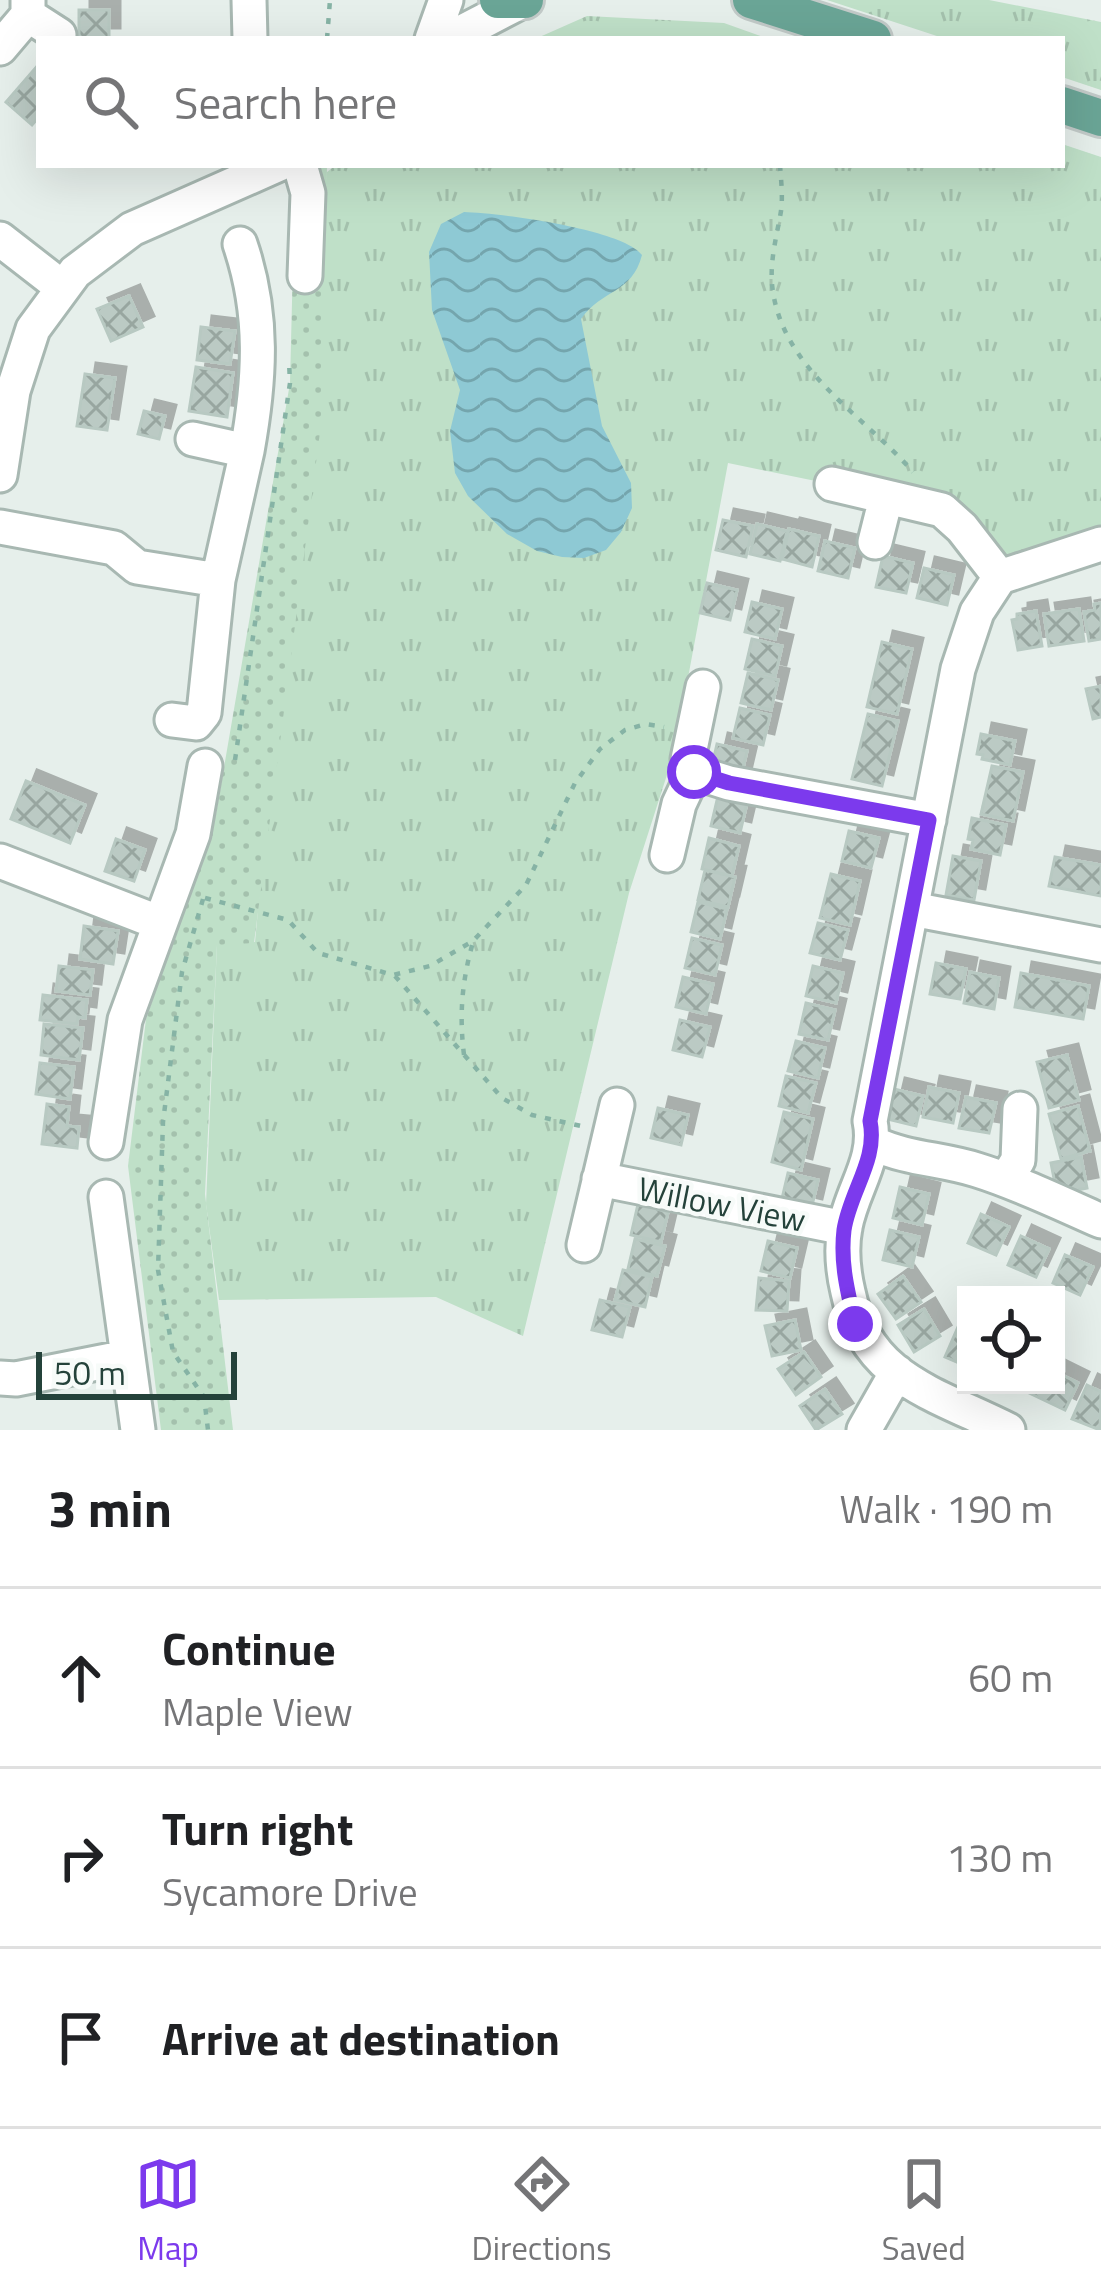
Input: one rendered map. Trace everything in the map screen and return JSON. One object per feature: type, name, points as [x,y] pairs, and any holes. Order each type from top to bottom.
[{"type":"main road","points":[[751,0],[864,36]]},
{"type":"main road","points":[[1065,106],[1101,118]]},
{"type":"street","points":[[249,0],[250,36]]},
{"type":"street","points":[[433,36],[446,0]]},
{"type":"street","points":[[454,36],[514,1]]},
{"type":"street","points":[[0,48],[28,8],[59,35]]},
{"type":"street","points":[[0,475],[13,391],[32,329],[75,272],[132,229],[270,168]]},
{"type":"street","points":[[301,168],[308,193],[305,276]]},
{"type":"street","points":[[0,239],[63,288]]},
{"type":"street","points":[[172,720],[196,723],[204,713],[218,580],[247,451],[260,358],[252,279],[240,244]]},
{"type":"street","points":[[193,439],[247,451]]},
{"type":"street","points":[[832,484],[942,510],[1000,577]]},
{"type":"street","points":[[875,542],[886,498]]},
{"type":"street","points":[[0,527],[114,548],[137,567],[218,580]]},
{"type":"street","points":[[1008,1430],[919,1390],[878,1357],[855,1324],[843,1271],[844,1228],[874,1144],[870,1121],[958,669],[977,612],[1000,577],[1101,544]]},
{"type":"street","points":[[703,687],[688,759],[694,772],[729,783],[929,820]]},
{"type":"street","points":[[106,1142],[124,1020],[193,834],[205,766]]},
{"type":"street","points":[[667,855],[679,804],[694,772]]},
{"type":"street","points":[[0,861],[160,923]]},
{"type":"street","points":[[912,909],[1101,945]]},
{"type":"street","points":[[1006,1180],[1018,1160],[1020,1108]]},
{"type":"street","name":"Willow View","points":[[584,1245],[613,1119]]},
{"type":"street","points":[[874,1144],[892,1153],[1006,1180],[1101,1221]]},
{"type":"street","name":"Willow View","points":[[599,1179],[844,1228]]},
{"type":"street","points":[[106,1197],[138,1429]]},
{"type":"street","points":[[0,1378],[127,1357]]},
{"type":"street","points":[[864,1430],[897,1372]]},
{"type":"path","points":[[327,36],[330,0]]},
{"type":"path","points":[[780,168],[782,207],[773,246],[772,287],[790,338],[812,373],[848,411],[887,441],[942,510]]},
{"type":"path","points":[[204,898],[288,920],[318,953],[393,975],[430,965],[473,940],[526,885],[575,783],[599,749],[625,730],[646,724],[693,733]]},
{"type":"path","points":[[464,1054],[459,1014],[473,940]]},
{"type":"path","points":[[393,975],[502,1098],[532,1114],[613,1119]]},
{"type":"green space","points":[[827,0],[989,0],[1101,22],[1101,90],[1065,78],[1065,36],[937,36]]},
{"type":"green space","points":[[587,16],[724,23],[761,36],[542,36]]},
{"type":"green space","points":[[1065,145],[1101,157],[1101,528],[1004,563],[967,512],[728,463],[674,753],[629,893],[523,1336],[436,1297],[219,1300],[206,1204],[217,944],[255,942],[327,172],[332,168],[1065,168]]},
{"type":"green space","points":[[311,168],[327,168],[324,401],[254,943],[217,945],[205,1194],[233,1430],[161,1430],[128,1166],[146,1019],[216,814],[290,383],[295,180]]},
{"type":"water","points":[[464,212],[587,230],[642,255],[631,277],[581,319],[602,426],[631,483],[632,508],[606,550],[584,558],[537,551],[507,534],[468,496],[455,473],[450,431],[460,390],[432,310],[429,252],[441,224]]},
{"type":"building","points":[[79,10],[109,10],[109,36],[79,36]]},
{"type":"building","points":[[36,67],[36,120],[32,125],[6,102]]},
{"type":"building","points":[[129,296],[143,327],[111,341],[97,309]]},
{"type":"building","points":[[201,327],[235,331],[230,364],[197,360]]},
{"type":"building","points":[[196,367],[233,373],[227,417],[189,411]]},
{"type":"building","points":[[85,374],[115,378],[107,430],[77,426]]},
{"type":"building","points":[[144,411],[165,416],[159,439],[138,434]]},
{"type":"building","points":[[723,520],[753,526],[746,557],[716,550]]},
{"type":"building","points":[[757,524],[787,531],[780,561],[750,554]]},
{"type":"building","points":[[789,529],[819,536],[812,567],[782,559]]},
{"type":"building","points":[[825,541],[855,548],[848,578],[818,571]]},
{"type":"building","points":[[883,556],[913,563],[906,593],[876,587]]},
{"type":"building","points":[[924,568],[954,575],[947,605],[917,598]]},
{"type":"building","points":[[707,583],[737,590],[730,620],[700,613]]},
{"type":"building","points":[[752,602],[782,609],[775,639],[745,632]]},
{"type":"building","points":[[1101,603],[1101,639],[1089,641],[1084,612]]},
{"type":"building","points":[[1079,609],[1084,641],[1049,646],[1044,614]]},
{"type":"building","points":[[1036,611],[1042,646],[1018,650],[1012,620],[1017,614]]},
{"type":"building","points":[[752,639],[782,646],[775,676],[745,669]]},
{"type":"building","points":[[882,642],[912,649],[897,714],[867,707]]},
{"type":"building","points":[[748,673],[778,680],[771,710],[741,703]]},
{"type":"building","points":[[1101,686],[1101,717],[1093,719],[1086,689]]},
{"type":"building","points":[[740,708],[770,715],[763,745],[733,738]]},
{"type":"building","points":[[868,714],[898,721],[882,786],[852,779]]},
{"type":"building","points":[[981,734],[1015,741],[1010,765],[977,754]]},
{"type":"building","points":[[717,744],[747,751],[740,781],[710,775]]},
{"type":"building","points":[[992,766],[1023,772],[1013,821],[981,814]]},
{"type":"building","points":[[26,781],[85,805],[70,843],[11,819]]},
{"type":"building","points":[[718,796],[747,803],[740,833],[711,826]]},
{"type":"building","points":[[972,818],[1006,825],[1000,855],[971,849]]},
{"type":"building","points":[[849,831],[879,838],[871,868],[842,861]]},
{"type":"building","points":[[709,838],[739,846],[732,876],[702,869]]},
{"type":"building","points":[[116,839],[145,850],[134,881],[105,871]]},
{"type":"building","points":[[953,856],[981,861],[974,900],[946,895]]},
{"type":"building","points":[[1055,857],[1101,865],[1101,896],[1049,886]]},
{"type":"building","points":[[705,870],[735,877],[728,907],[698,900]]},
{"type":"building","points":[[831,874],[860,881],[850,925],[820,918]]},
{"type":"building","points":[[698,902],[727,909],[720,939],[691,932]]},
{"type":"building","points":[[818,923],[848,930],[840,960],[810,953]]},
{"type":"building","points":[[84,926],[118,931],[113,964],[80,959]]},
{"type":"building","points":[[692,938],[722,945],[715,975],[685,968]]},
{"type":"building","points":[[936,963],[966,969],[960,999],[930,994]]},
{"type":"building","points":[[59,966],[93,970],[90,995],[56,991]]},
{"type":"building","points":[[813,966],[843,973],[836,1003],[806,996]]},
{"type":"building","points":[[970,972],[999,978],[994,1009],[964,1003]]},
{"type":"building","points":[[1021,973],[1089,986],[1083,1019],[1015,1007]]},
{"type":"building","points":[[683,977],[713,984],[706,1014],[676,1007]]},
{"type":"building","points":[[43,995],[87,1000],[85,1018],[78,1017],[77,1024],[40,1020]]},
{"type":"building","points":[[806,1003],[835,1010],[828,1040],[799,1034]]},
{"type":"building","points":[[680,1020],[710,1027],[702,1057],[673,1050]]},
{"type":"building","points":[[44,1024],[83,1028],[79,1060],[41,1055]]},
{"type":"building","points":[[796,1041],[825,1048],[818,1078],[788,1071]]},
{"type":"building","points":[[1067,1055],[1079,1100],[1049,1108],[1037,1062]]},
{"type":"building","points":[[40,1063],[74,1067],[70,1099],[36,1094]]},
{"type":"building","points":[[786,1076],[816,1083],[808,1113],[779,1106]]},
{"type":"building","points":[[929,1087],[959,1093],[953,1123],[923,1117]]},
{"type":"building","points":[[894,1089],[923,1096],[916,1126],[887,1119]]},
{"type":"building","points":[[966,1097],[996,1103],[989,1133],[959,1128]]},
{"type":"building","points":[[47,1104],[69,1107],[67,1126],[79,1127],[77,1148],[42,1144]]},
{"type":"building","points":[[1078,1106],[1090,1151],[1061,1159],[1049,1114]]},
{"type":"building","points":[[658,1108],[688,1115],[681,1145],[651,1138]]},
{"type":"building","points":[[784,1112],[813,1119],[801,1170],[772,1162]]},
{"type":"building","points":[[1081,1157],[1087,1188],[1057,1194],[1051,1163]]},
{"type":"building","points":[[788,1173],[818,1180],[811,1210],[781,1203]]},
{"type":"building","points":[[900,1187],[929,1194],[922,1225],[893,1218]]},
{"type":"building","points":[[638,1204],[668,1212],[661,1242],[631,1235]]},
{"type":"building","points":[[981,1214],[1009,1227],[996,1255],[968,1243]]},
{"type":"building","points":[[890,1230],[919,1237],[912,1267],[883,1260]]},
{"type":"building","points":[[1021,1236],[1049,1249],[1036,1277],[1008,1265]]},
{"type":"building","points":[[635,1239],[665,1246],[657,1276],[628,1269]]},
{"type":"building","points":[[768,1241],[797,1248],[790,1278],[761,1271]]},
{"type":"building","points":[[1065,1255],[1093,1267],[1080,1295],[1053,1283]]},
{"type":"building","points":[[623,1270],[652,1277],[645,1307],[615,1300]]},
{"type":"building","points":[[903,1276],[921,1302],[896,1319],[878,1294]]},
{"type":"building","points":[[759,1278],[789,1281],[787,1311],[756,1310]]},
{"type":"building","points":[[600,1300],[630,1307],[622,1337],[592,1330]]},
{"type":"building","points":[[924,1309],[940,1336],[914,1352],[898,1325]]},
{"type":"building","points":[[795,1320],[801,1350],[772,1356],[765,1326]]},
{"type":"building","points":[[957,1329],[957,1362],[945,1357]]},
{"type":"building","points":[[804,1352],[821,1377],[796,1395],[778,1369]]},
{"type":"building","points":[[1065,1376],[1078,1383],[1065,1410],[1031,1394],[1065,1394]]},
{"type":"building","points":[[1087,1385],[1101,1392],[1100,1430],[1072,1419]]},
{"type":"building","points":[[825,1389],[842,1414],[816,1430],[800,1406]]},
{"type":"route","points":[[694,772],[729,783],[929,820],[870,1121],[874,1144],[844,1228],[843,1271],[855,1324]]}]
